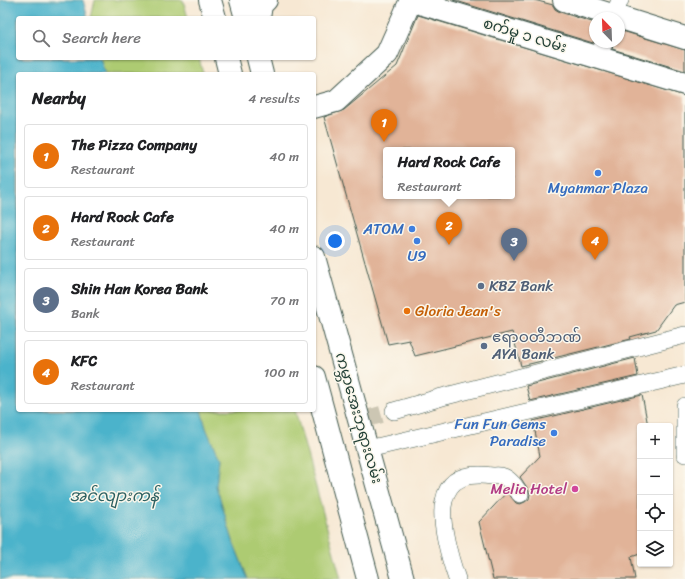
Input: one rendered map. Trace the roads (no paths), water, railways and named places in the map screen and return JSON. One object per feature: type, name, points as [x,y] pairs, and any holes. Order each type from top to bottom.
[{"type":"main road","points":[[210,0],[214,16]]},
{"type":"main road","points":[[241,0],[245,16]]},
{"type":"main road","points":[[259,16],[261,5],[266,0]]},
{"type":"main road","points":[[316,106],[336,101],[387,54],[410,0]]},
{"type":"main road","name":"စက်မှု ၁ လမ်း","points":[[410,0],[601,49],[685,84]]},
{"type":"main road","points":[[564,0],[615,11],[685,38]]},
{"type":"main road","points":[[226,60],[230,72]]},
{"type":"main road","points":[[258,60],[262,72]]},
{"type":"main road","name":"ကမ္ဘာအေးဘုရားလမ်း","points":[[316,264],[362,420],[374,448],[403,579]]},
{"type":"main road","points":[[316,384],[368,579]]},
{"type":"lane","points":[[394,410],[685,335]]},
{"type":"lane","points":[[374,448],[685,375]]},
{"type":"lane","points":[[685,406],[685,454]]},
{"type":"lane","points":[[457,579],[449,550],[442,513],[447,491],[452,484],[457,480],[472,474],[499,476],[504,477],[513,484],[520,494]]},
{"type":"water","name":"အင်လျားကန်","points":[[0,0],[83,0],[87,16],[16,16],[16,60],[101,60],[104,72],[16,72],[16,412],[202,412],[206,428],[219,459],[216,486],[234,544],[248,579],[0,579]]},
{"type":"tunnel","points":[[365,419],[394,411]]},
{"type":"place","name":"The Pizza Company","points":[[384,142]]},
{"type":"place","name":"Myanmar Plaza","points":[[598,173]]},
{"type":"place","name":"ATOM","points":[[412,229]]},
{"type":"place","name":"U9","points":[[417,241]]},
{"type":"place","name":"Hard Rock Cafe","points":[[449,245]]},
{"type":"place","name":"KFC","points":[[595,260]]},
{"type":"place","name":"Shin Han Korea Bank","points":[[514,261]]},
{"type":"place","name":"KBZ Bank","points":[[481,286]]},
{"type":"place","name":"Gloria Jean's","points":[[407,311]]},
{"type":"place","name":"ဧရာဝတီဘဏ် AYA Bank","points":[[484,346]]},
{"type":"place","name":"Fun Fun Gems Paradise","points":[[554,433]]},
{"type":"place","name":"Melia Hotel","points":[[575,489]]}]
